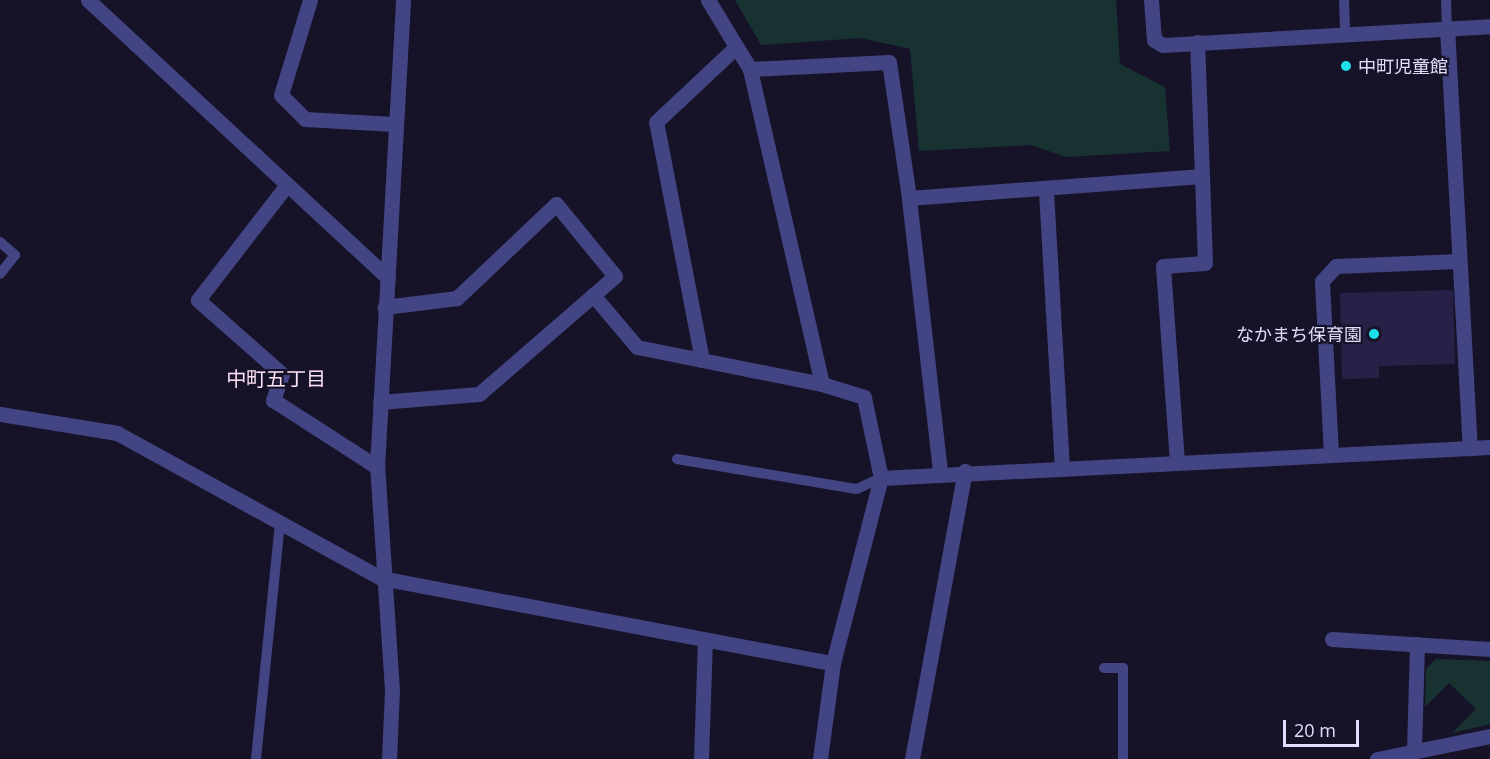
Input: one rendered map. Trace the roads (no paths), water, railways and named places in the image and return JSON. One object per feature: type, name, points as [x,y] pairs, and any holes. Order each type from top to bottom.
[{"type":"street","points":[[88,0],[286,186],[388,278]]},
{"type":"street","points":[[310,0],[281,95],[305,119],[394,124]]},
{"type":"street","points":[[389,759],[392,690],[381,578],[376,467],[388,278],[394,124],[403,0]]},
{"type":"street","points":[[708,0],[750,69],[822,384]]},
{"type":"street","points":[[1151,0],[1154,40],[1163,45],[1490,26]]},
{"type":"street","points":[[1447,27],[1470,448]]},
{"type":"street","points":[[1177,462],[1163,266],[1205,264],[1197,42]]},
{"type":"street","points":[[702,360],[656,122],[736,47]]},
{"type":"street","points":[[750,69],[889,62],[909,198],[940,471]]},
{"type":"street","points":[[909,198],[1046,190],[1202,176]]},
{"type":"street","points":[[286,186],[198,300],[282,374],[273,400],[376,467]]},
{"type":"street","points":[[1046,190],[1062,468]]},
{"type":"street","points":[[380,402],[479,394],[615,276],[556,204],[457,298],[386,307]]},
{"type":"street","points":[[1331,454],[1322,281],[1336,266],[1458,261]]},
{"type":"street","points":[[593,295],[637,346],[822,384],[864,397],[881,478],[833,663],[820,759]]},
{"type":"street","points":[[0,414],[117,433],[381,578],[833,663]]},
{"type":"street","points":[[881,478],[940,471],[1062,468],[1490,447]]},
{"type":"street","points":[[912,759],[965,471]]},
{"type":"street","points":[[1332,639],[1490,648]]},
{"type":"street","points":[[701,759],[705,640]]},
{"type":"street","points":[[1414,751],[1417,644]]},
{"type":"street","points":[[1377,759],[1490,736]]},
{"type":"lane","points":[[1344,0],[1345,34]]},
{"type":"lane","points":[[1446,0],[1447,27]]},
{"type":"lane","points":[[0,242],[15,255],[0,274]]},
{"type":"lane","points":[[677,459],[857,489],[881,478]]},
{"type":"lane","points":[[255,759],[280,524]]},
{"type":"lane","points":[[1104,668],[1123,668],[1123,759]]},
{"type":"place","name":"中町児童館","points":[[1346,66]]},
{"type":"place","name":"なかまち保育園","points":[[1374,334]]},
{"type":"district","name":"中町五丁目","points":[[276,378]]}]
